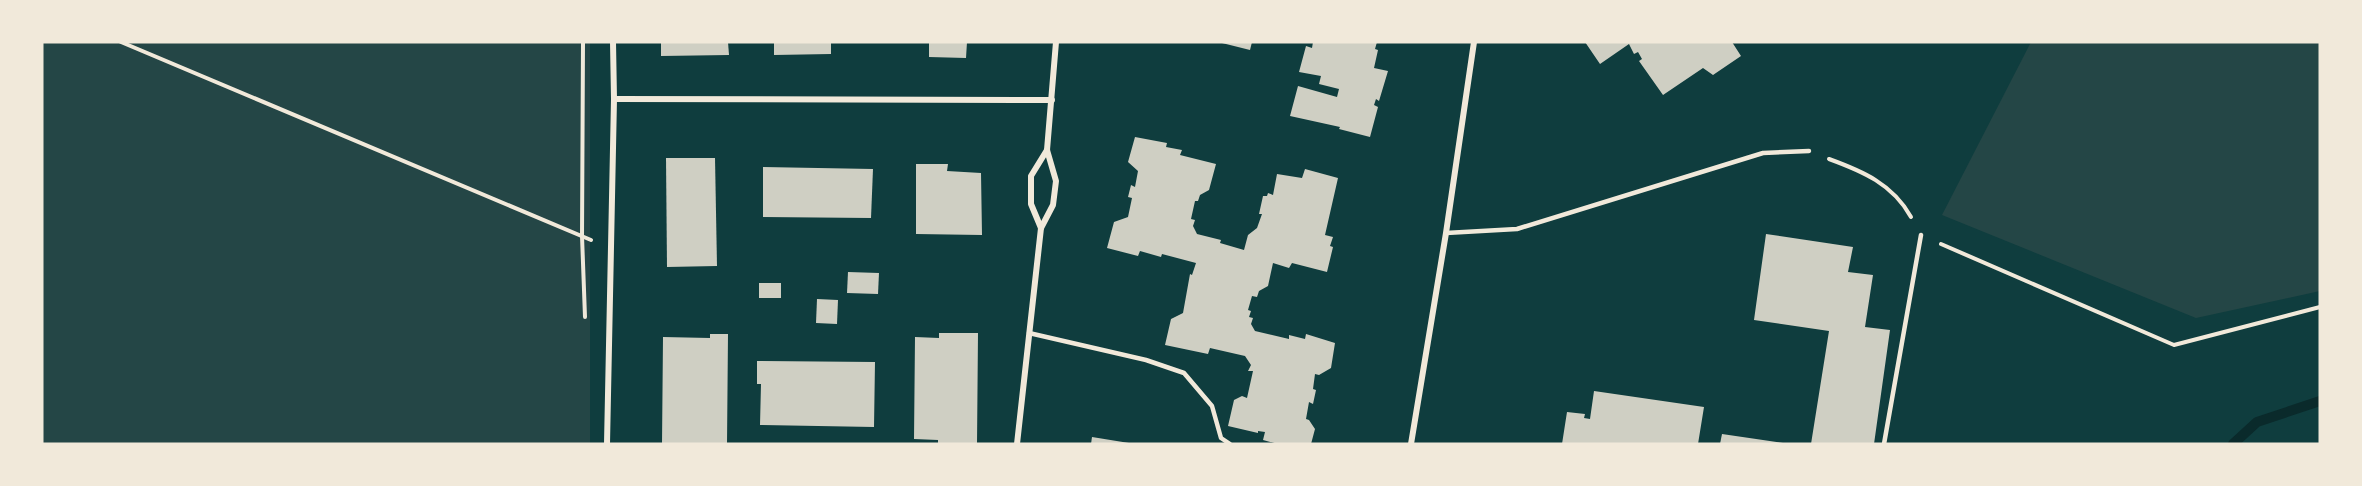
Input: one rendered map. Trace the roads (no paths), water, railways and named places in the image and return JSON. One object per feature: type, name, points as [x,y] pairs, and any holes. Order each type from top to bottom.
[{"type":"street","points":[[607,444],[614,42]]},
{"type":"street","points":[[1017,444],[1041,228],[1053,205],[1056,181],[1047,150],[1056,42]]},
{"type":"street","points":[[1412,444],[1474,42]]},
{"type":"street","points":[[614,99],[1052,100]]},
{"type":"street","points":[[1041,228],[1031,204],[1031,176],[1047,150]]},
{"type":"lane","points":[[1446,233],[1517,229],[1763,153],[1809,152]]},
{"type":"lane","points":[[1884,444],[1921,236]]},
{"type":"lane","points":[[1029,333],[1146,360],[1184,373],[1212,406],[1221,438],[1230,444]]},
{"type":"waterway","points":[[2233,444],[2257,422],[2320,401]]}]
